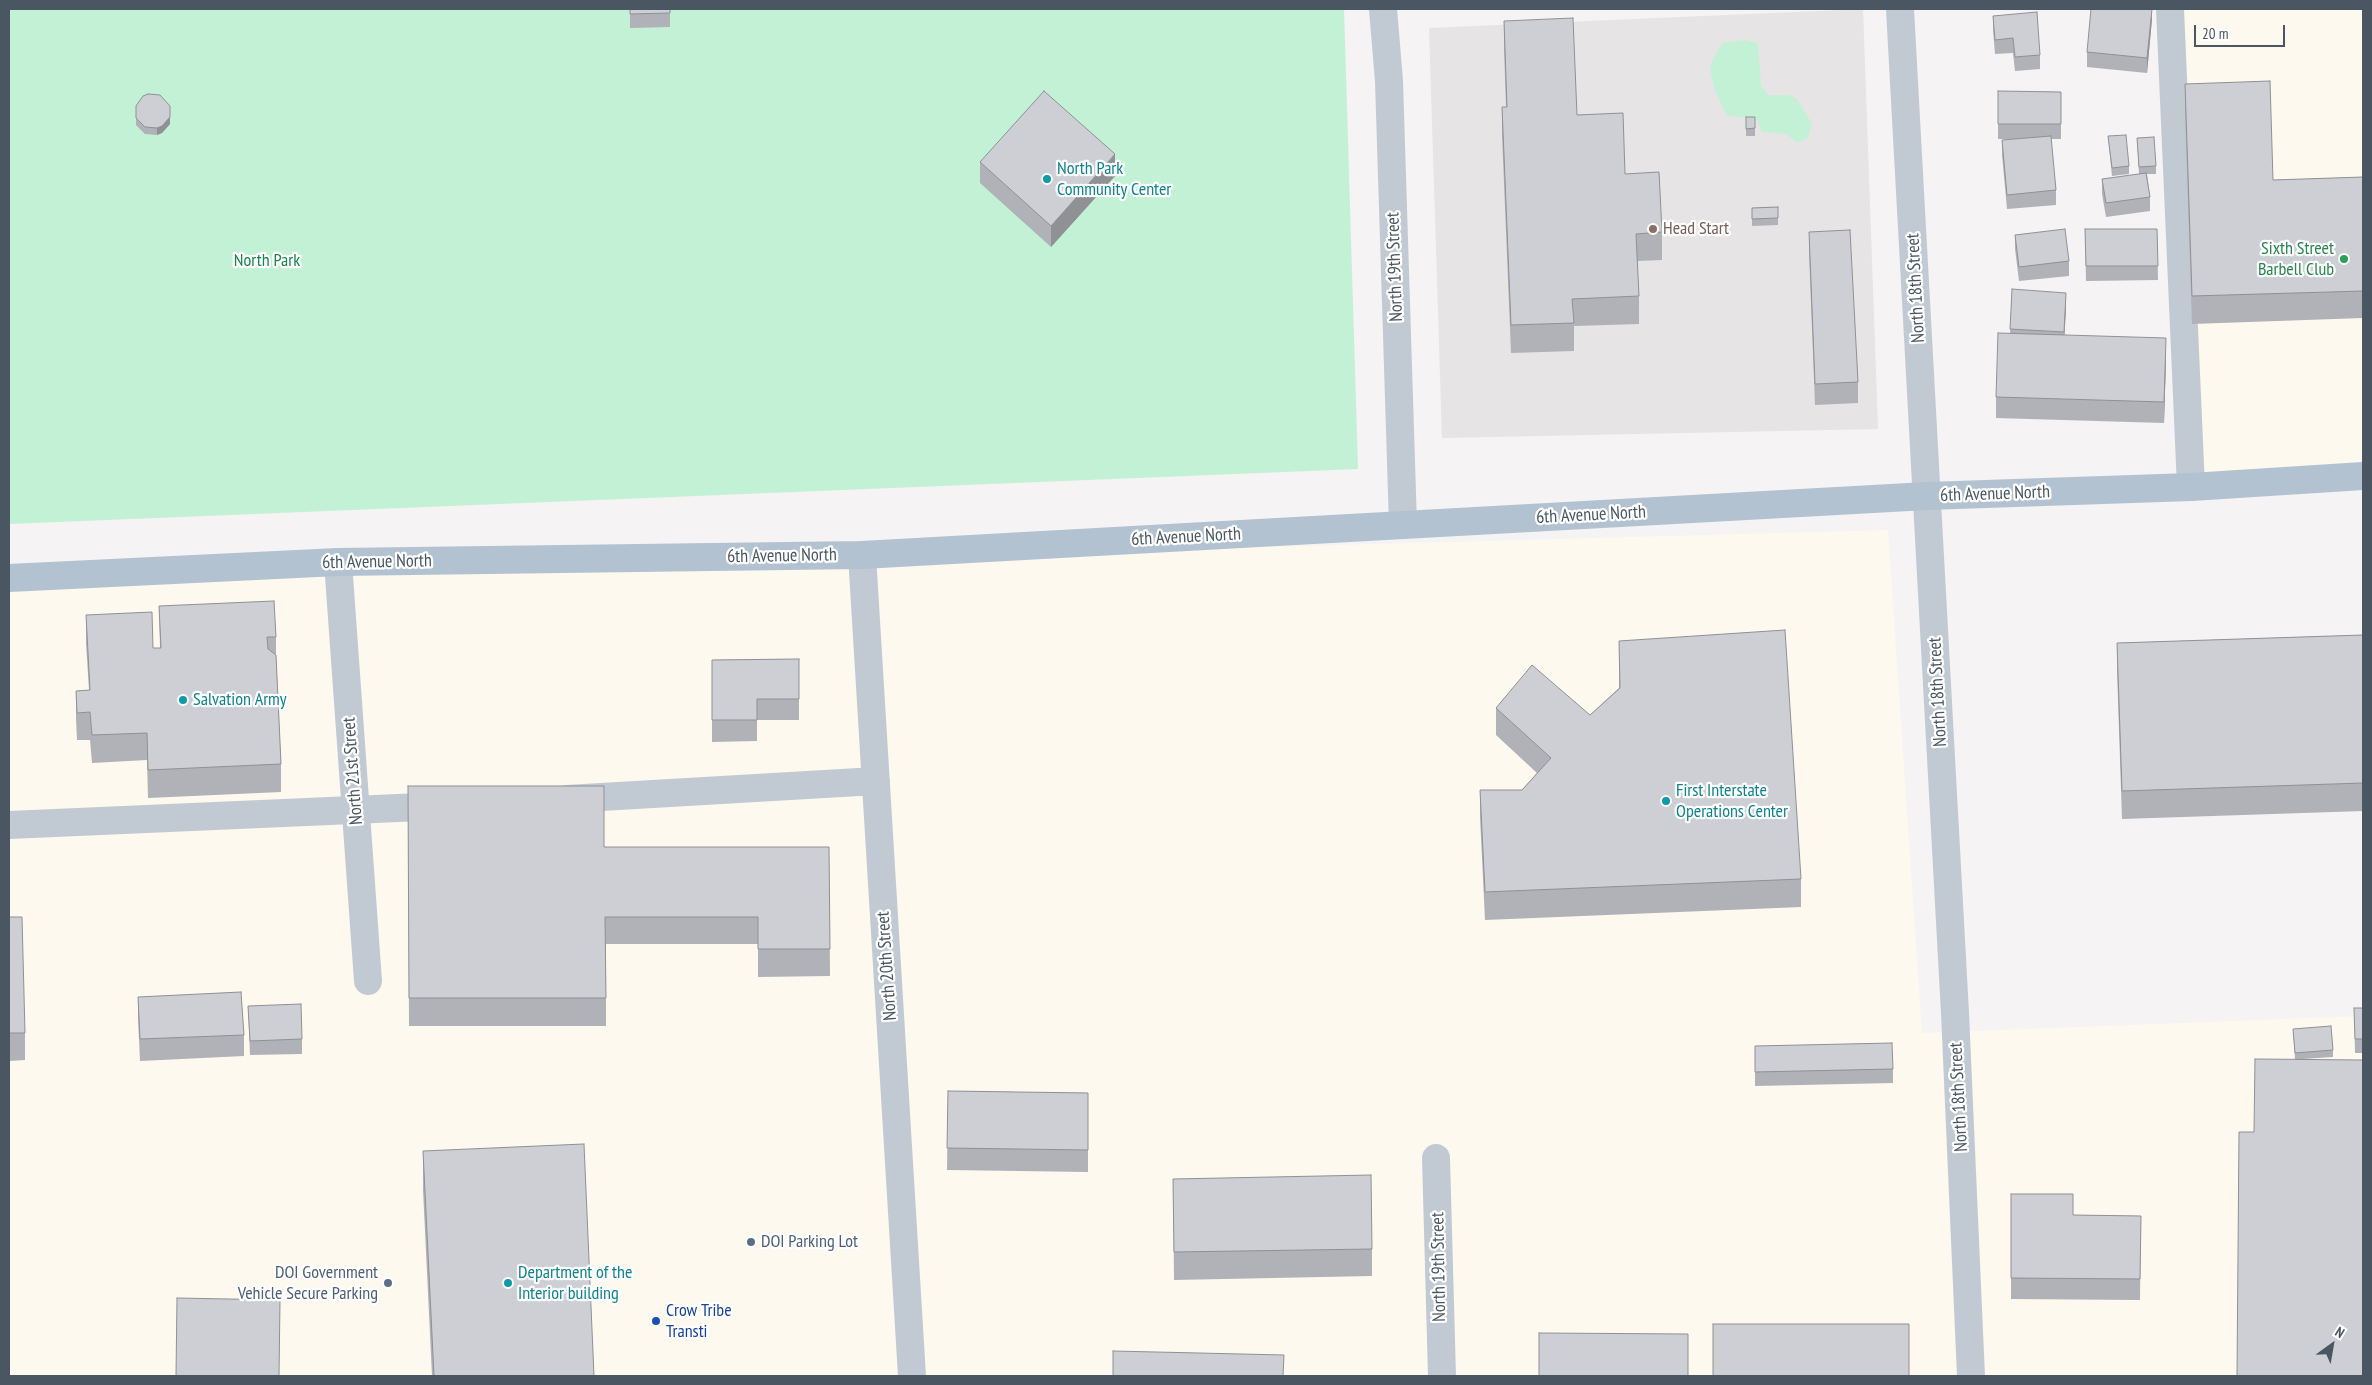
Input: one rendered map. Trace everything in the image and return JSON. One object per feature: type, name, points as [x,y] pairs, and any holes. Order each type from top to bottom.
[{"type":"main road","name":"6th Avenue North","points":[[9,578],[338,562],[862,555],[1927,496],[2191,487],[2363,476]]},
{"type":"street","name":"North 19th Street","points":[[1382,9],[1389,82],[1403,525]]},
{"type":"street","name":"North 18th Street","points":[[1900,9],[1955,1013],[1971,1376]]},
{"type":"street","points":[[2170,9],[2191,487]]},
{"type":"street","name":"North 20th Street","points":[[862,555],[912,1376]]},
{"type":"street","name":"North 21st Street","points":[[338,562],[368,981]]},
{"type":"street","points":[[542,800],[876,781]]},
{"type":"street","points":[[9,825],[356,811],[473,804]]},
{"type":"street","name":"North 19th Street","points":[[1436,1158],[1442,1376]]},
{"type":"shaded area","name":"Head Start","points":[[1863,9],[1878,429],[1442,438],[1429,28]]},
{"type":"shaded area","points":[[2170,9],[2363,9],[2363,478],[2191,487]]},
{"type":"shaded area","points":[[1888,530],[1922,1033],[2363,1016],[2363,1376],[9,1376],[9,581]]},
{"type":"green space","name":"North Park","points":[[9,9],[1344,9],[1358,469],[9,524]]},
{"type":"green space","points":[[1744,40],[1758,43],[1761,86],[1768,95],[1789,95],[1797,99],[1812,124],[1808,137],[1798,143],[1787,134],[1762,132],[1756,118],[1727,116],[1714,88],[1710,68],[1715,55],[1723,43]]},
{"type":"building","points":[[630,9],[670,9],[670,13],[630,14]]},
{"type":"building","points":[[2091,9],[2152,9],[2147,58],[2087,52]]},
{"type":"building","points":[[2037,12],[2040,55],[2015,57],[2013,38],[1995,40],[1993,16]]},
{"type":"building","points":[[1573,18],[1577,115],[1623,113],[1625,174],[1659,172],[1662,232],[1636,234],[1639,296],[1572,299],[1574,323],[1511,325],[1502,107],[1507,107],[1504,21]]},
{"type":"building","points":[[2270,81],[2273,180],[2363,177],[2363,291],[2192,296],[2185,84]]},
{"type":"building","name":"North Park Community Center","points":[[1044,91],[1115,154],[1051,226],[980,162]]},
{"type":"building","points":[[1998,91],[2061,92],[2061,124],[1998,124]]},
{"type":"building","points":[[148,94],[160,95],[170,106],[170,117],[162,126],[157,128],[145,127],[136,118],[136,106],[143,96]]},
{"type":"building","points":[[1746,117],[1755,117],[1755,128],[1746,129]]},
{"type":"building","points":[[2126,135],[2129,166],[2112,168],[2108,136]]},
{"type":"building","points":[[2051,136],[2056,190],[2007,195],[2002,140]]},
{"type":"building","points":[[2154,137],[2156,166],[2139,167],[2137,138]]},
{"type":"building","points":[[2146,173],[2150,197],[2106,203],[2102,179]]},
{"type":"building","points":[[1778,207],[1778,218],[1752,219],[1752,208]]},
{"type":"building","points":[[2065,229],[2069,261],[2019,267],[2015,235]]},
{"type":"building","points":[[2085,229],[2157,229],[2158,266],[2086,266]]},
{"type":"building","points":[[1850,230],[1858,382],[1815,384],[1809,232]]},
{"type":"building","points":[[2012,289],[2066,293],[2064,332],[2010,329]]},
{"type":"building","points":[[1998,333],[2166,338],[2164,402],[1996,397]]},
{"type":"building","name":"Salvation Army","points":[[274,601],[276,637],[267,637],[268,649],[276,655],[281,764],[148,770],[147,733],[92,735],[90,712],[77,713],[76,691],[90,690],[86,615],[152,612],[153,648],[161,648],[159,606]]},
{"type":"building","name":"First Interstate Operations Center","points":[[1785,630],[1801,879],[1485,892],[1480,790],[1522,790],[1551,758],[1496,708],[1532,665],[1590,715],[1620,688],[1619,641]]},
{"type":"building","points":[[2363,635],[2363,783],[2122,791],[2117,643]]},
{"type":"building","points":[[799,659],[799,699],[757,699],[757,720],[712,720],[712,660]]},
{"type":"building","points":[[408,786],[604,786],[604,847],[829,847],[830,949],[758,949],[758,917],[605,917],[606,998],[409,998]]},
{"type":"building","points":[[9,917],[22,917],[25,1033],[9,1033]]},
{"type":"building","points":[[241,992],[244,1035],[140,1039],[138,997]]},
{"type":"building","points":[[301,1004],[302,1039],[250,1041],[248,1006]]},
{"type":"building","points":[[2354,1008],[2363,1008],[2363,1039],[2355,1039]]},
{"type":"building","points":[[2331,1026],[2333,1050],[2295,1053],[2293,1029]]},
{"type":"building","points":[[1892,1043],[1893,1069],[1755,1072],[1755,1046]]},
{"type":"building","points":[[2255,1059],[2363,1060],[2363,1376],[2237,1376],[2239,1132],[2254,1132]]},
{"type":"building","points":[[948,1091],[1088,1093],[1088,1150],[947,1148]]},
{"type":"building","name":"Department of the Interior building","points":[[584,1144],[594,1376],[434,1376],[423,1151]]},
{"type":"building","points":[[1371,1175],[1372,1249],[1174,1252],[1173,1179]]},
{"type":"building","points":[[2011,1194],[2073,1194],[2073,1215],[2141,1216],[2140,1279],[2011,1278]]},
{"type":"building","points":[[177,1298],[280,1300],[279,1376],[176,1376]]},
{"type":"building","points":[[1713,1324],[1909,1324],[1909,1376],[1713,1376]]},
{"type":"building","points":[[1539,1333],[1688,1334],[1688,1376],[1539,1376]]},
{"type":"building","points":[[1113,1351],[1284,1355],[1283,1376],[1113,1376]]},
{"type":"place","name":"North Park Community Center","points":[[1047,179]]},
{"type":"place","name":"Head Start","points":[[1653,229]]},
{"type":"place","name":"Sixth Street Barbell Club","points":[[2344,259]]},
{"type":"place","name":"Salvation Army","points":[[183,700]]},
{"type":"place","name":"First Interstate Operations Center","points":[[1666,801]]},
{"type":"place","name":"DOI Parking Lot","points":[[751,1242]]},
{"type":"place","name":"DOI Government Vehicle Secure Parking","points":[[388,1283]]},
{"type":"place","name":"Department of the Interior building","points":[[508,1283]]},
{"type":"place","name":"Crow Tribe Transti","points":[[656,1321]]}]
